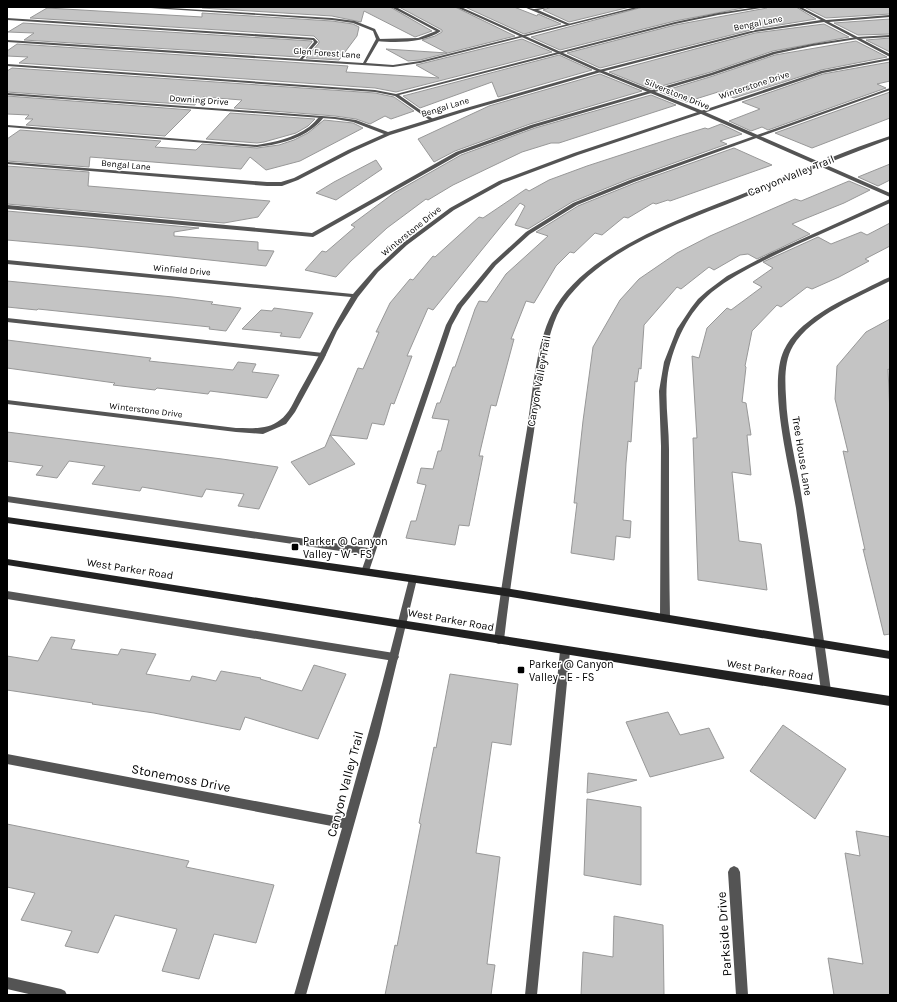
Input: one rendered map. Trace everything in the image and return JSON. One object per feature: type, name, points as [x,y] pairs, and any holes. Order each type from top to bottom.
[{"type":"main road","points":[[7,520],[505,592],[819,644],[890,654]]},
{"type":"main road","name":"West Parker Road","points":[[7,562],[890,701]]},
{"type":"street","points":[[138,7],[346,20],[364,25],[374,30],[377,34],[378,40],[364,64]]},
{"type":"street","points":[[378,40],[406,40],[435,34],[439,31],[393,7]]},
{"type":"street","name":"Silverstone Drive","points":[[458,7],[600,71],[701,112],[890,196]]},
{"type":"street","points":[[526,7],[568,24]]},
{"type":"street","points":[[535,10],[549,7]]},
{"type":"street","name":"Glen Forest Lane","points":[[7,41],[393,66],[405,65],[640,7]]},
{"type":"street","points":[[396,95],[675,23],[718,14],[765,7]]},
{"type":"street","points":[[799,7],[890,57]]},
{"type":"street","name":"Bengal Lane","points":[[7,163],[274,184],[296,180],[350,151],[388,134],[600,71],[755,31],[825,21],[890,16]]},
{"type":"street","points":[[7,19],[314,39],[316,42],[301,60]]},
{"type":"street","points":[[7,207],[313,236],[458,154],[533,126],[712,74],[774,53],[857,38],[890,36]]},
{"type":"street","name":"Winterstone Drive","points":[[7,402],[236,430],[262,431],[284,422],[355,296],[376,271],[405,244],[452,209],[527,171],[822,72],[890,57]]},
{"type":"street","points":[[7,65],[375,91],[396,95],[431,120]]},
{"type":"street","points":[[365,572],[449,325],[459,306],[494,264],[528,233],[575,204],[632,181],[890,89]]},
{"type":"street","name":"Downing Drive","points":[[7,94],[322,116],[354,121],[388,134]]},
{"type":"street","points":[[7,126],[257,146],[271,145],[311,128],[322,116]]},
{"type":"street","name":"Canyon Valley Trail","points":[[499,640],[505,592],[541,361],[549,326],[561,302],[572,288],[612,256],[653,233],[819,165],[890,138]]},
{"type":"street","points":[[665,618],[665,444],[663,406],[665,375],[672,348],[682,326],[690,314],[709,293],[732,275],[756,262],[890,201]]},
{"type":"street","name":"Winfield Drive","points":[[7,262],[355,296]]},
{"type":"street","name":"Tree House Lane","points":[[826,691],[782,397],[782,368],[789,346],[804,328],[829,311],[890,279]]},
{"type":"street","points":[[7,320],[323,355]]},
{"type":"street","points":[[7,499],[372,552]]},
{"type":"street","name":"Canyon Valley Trail","points":[[300,995],[349,824],[403,624],[413,579]]},
{"type":"street","points":[[7,595],[394,657]]},
{"type":"street","points":[[531,995],[566,651]]},
{"type":"street","name":"Stonemoss Drive","points":[[7,759],[349,824]]},
{"type":"street","name":"Parkside Drive","points":[[734,872],[742,995]]},
{"type":"street","points":[[7,983],[61,995]]},
{"type":"building","points":[[202,7],[390,7],[432,31],[415,37],[364,11],[361,22],[332,16]]},
{"type":"building","points":[[399,7],[455,7],[515,36],[420,60],[408,61],[386,49],[447,53],[422,40],[435,36],[442,32],[442,30]]},
{"type":"building","points":[[465,7],[514,7],[537,16],[538,14],[561,24],[524,34]]},
{"type":"building","points":[[552,7],[630,7],[569,22],[543,10]]},
{"type":"building","points":[[643,7],[748,7],[675,21],[560,50],[531,37]]},
{"type":"building","points":[[768,7],[796,7],[816,19],[755,29],[600,68],[567,53],[675,25]]},
{"type":"building","points":[[804,7],[890,7],[890,14],[826,18]]},
{"type":"building","points":[[47,8],[202,17],[202,13],[332,21],[353,24],[359,27],[357,36],[339,60],[306,58],[319,43],[314,36],[30,18]]},
{"type":"building","points":[[890,19],[890,34],[858,35],[834,23]]},
{"type":"building","points":[[23,23],[312,42],[299,57],[24,40],[34,33],[8,32]]},
{"type":"building","points":[[824,24],[849,37],[773,51],[711,72],[651,89],[609,72],[755,33]]},
{"type":"building","points":[[890,38],[890,52],[866,40]]},
{"type":"building","points":[[522,39],[552,52],[396,92],[375,88],[19,63],[28,57],[7,56],[7,51],[17,44],[348,66],[346,72],[439,78],[416,65]]},
{"type":"building","points":[[856,41],[887,57],[821,70],[734,98],[718,92],[686,102],[660,92],[775,55]]},
{"type":"building","points":[[559,55],[592,70],[498,97],[492,82],[420,108],[403,96]]},
{"type":"building","points":[[890,62],[890,81],[877,84],[886,88],[768,130],[762,127],[751,131],[729,121],[760,109],[742,102],[823,74]]},
{"type":"building","points":[[12,68],[375,93],[394,97],[414,111],[391,119],[385,116],[370,124],[356,119],[335,116],[234,108],[242,100],[203,97],[195,105],[7,92],[7,71]]},
{"type":"building","points":[[600,74],[642,91],[530,124],[455,151],[434,162],[418,139],[489,106]]},
{"type":"building","points":[[890,92],[890,118],[812,148],[775,133]]},
{"type":"building","points":[[651,95],[676,105],[559,143],[551,143],[522,152],[453,185],[428,200],[426,199],[387,228],[336,277],[305,270],[322,251],[326,252],[355,227],[351,225],[394,193],[461,155],[535,128]]},
{"type":"building","points":[[7,96],[191,110],[165,136],[26,125],[33,119],[25,119],[29,115],[7,114]]},
{"type":"building","points":[[230,113],[315,119],[308,126],[296,133],[264,142],[257,143],[206,139]]},
{"type":"building","points":[[324,120],[353,123],[363,128],[300,161],[266,170],[250,157],[241,169],[90,157],[89,167],[7,161],[7,139],[20,130],[161,141],[155,147],[196,150],[202,144],[257,148],[279,145],[294,140],[308,133]]},
{"type":"building","points":[[721,124],[742,134],[720,141],[727,144],[629,179],[572,202],[528,229],[515,225],[525,206],[520,203],[433,310],[428,308],[407,356],[412,356],[394,404],[391,403],[384,425],[372,423],[367,439],[330,435],[358,368],[363,369],[379,332],[376,332],[390,303],[410,279],[413,280],[433,256],[435,257],[479,217],[483,218],[526,189],[529,191],[549,180],[679,136],[705,128],[708,129]]},
{"type":"building","points":[[734,148],[772,165],[670,201],[668,200],[656,204],[653,203],[628,218],[624,217],[602,235],[595,233],[574,253],[570,252],[556,266],[534,303],[526,301],[511,339],[514,339],[496,406],[491,405],[479,456],[483,456],[469,526],[459,525],[455,545],[406,538],[411,521],[416,521],[426,485],[417,483],[421,468],[433,469],[438,451],[441,451],[449,420],[432,418],[437,403],[440,403],[453,367],[455,367],[475,309],[479,301],[487,302],[506,274],[548,236],[536,232],[578,206],[635,183]]},
{"type":"building","points":[[376,160],[382,169],[336,200],[316,193],[334,182]]},
{"type":"building","points":[[890,164],[890,180],[878,186],[858,177]]},
{"type":"building","points":[[7,166],[89,172],[88,186],[270,201],[258,217],[224,223],[7,204]]},
{"type":"building","points":[[849,181],[870,190],[844,203],[792,224],[810,234],[757,259],[748,254],[740,255],[714,270],[709,267],[681,289],[677,287],[644,325],[641,369],[639,368],[637,382],[635,381],[631,442],[628,441],[626,463],[623,520],[631,521],[630,538],[616,536],[614,560],[571,553],[577,503],[574,503],[593,347],[620,300],[639,279],[677,253],[710,236],[795,199],[801,201]]},
{"type":"building","points":[[7,211],[199,228],[174,232],[174,236],[258,242],[258,250],[274,251],[266,266],[7,240]]},
{"type":"building","points":[[890,223],[890,246],[865,259],[869,261],[839,277],[812,289],[807,287],[781,307],[777,305],[752,331],[745,366],[742,402],[746,403],[751,435],[747,435],[751,475],[732,472],[739,541],[761,544],[767,590],[698,580],[693,438],[697,438],[692,356],[699,358],[707,328],[727,308],[731,310],[762,287],[753,282],[773,268],[763,262],[818,237],[831,244],[861,232],[867,235]]},
{"type":"building","points":[[7,281],[173,297],[213,302],[211,304],[241,308],[226,331],[209,329],[210,327],[7,307]]},
{"type":"building","points":[[274,308],[313,313],[300,338],[280,336],[282,333],[242,329],[261,310],[272,311]]},
{"type":"building","points":[[890,319],[890,370],[888,369],[890,414],[890,634],[884,635],[863,549],[865,550],[843,451],[848,452],[835,399],[837,366],[866,332]]},
{"type":"building","points":[[7,340],[151,358],[149,361],[233,370],[238,362],[256,364],[252,372],[279,375],[267,398],[210,391],[208,394],[113,385],[115,383],[7,368]]},
{"type":"building","points":[[7,432],[278,467],[259,509],[238,506],[244,494],[206,489],[202,497],[142,487],[140,491],[92,484],[105,466],[69,461],[57,478],[36,475],[43,466],[7,461]]},
{"type":"building","points":[[330,435],[355,464],[309,485],[291,462],[325,447]]},
{"type":"building","points":[[51,637],[75,640],[71,649],[118,655],[121,649],[156,654],[146,674],[190,681],[192,676],[216,681],[221,671],[261,678],[260,679],[302,691],[314,665],[346,674],[318,739],[245,717],[240,730],[154,713],[7,690],[7,656],[38,661]]},
{"type":"building","points":[[450,674],[518,684],[511,745],[492,742],[476,853],[500,857],[487,964],[495,965],[491,995],[385,995],[395,945],[397,946],[421,824],[419,823],[434,747],[436,748]]},
{"type":"building","points":[[668,712],[680,735],[709,728],[724,758],[650,777],[626,722]]},
{"type":"building","points":[[783,725],[846,769],[815,819],[750,771]]},
{"type":"building","points":[[588,773],[637,780],[587,793]]},
{"type":"building","points":[[587,799],[641,807],[641,885],[584,875]]},
{"type":"building","points":[[7,824],[189,861],[186,867],[274,885],[256,943],[214,934],[199,979],[162,971],[177,929],[115,915],[98,953],[65,946],[72,931],[21,920],[35,893],[7,887]]},
{"type":"building","points":[[856,831],[890,837],[890,995],[834,995],[828,958],[863,964],[845,853],[860,856]]},
{"type":"building","points":[[614,916],[663,925],[664,995],[581,995],[583,952],[613,957]]},
{"type":"place","name":"Parker @ Canyon Valley - W - FS","points":[[295,547]]},
{"type":"place","name":"Parker @ Canyon Valley - E - FS","points":[[521,670]]}]
